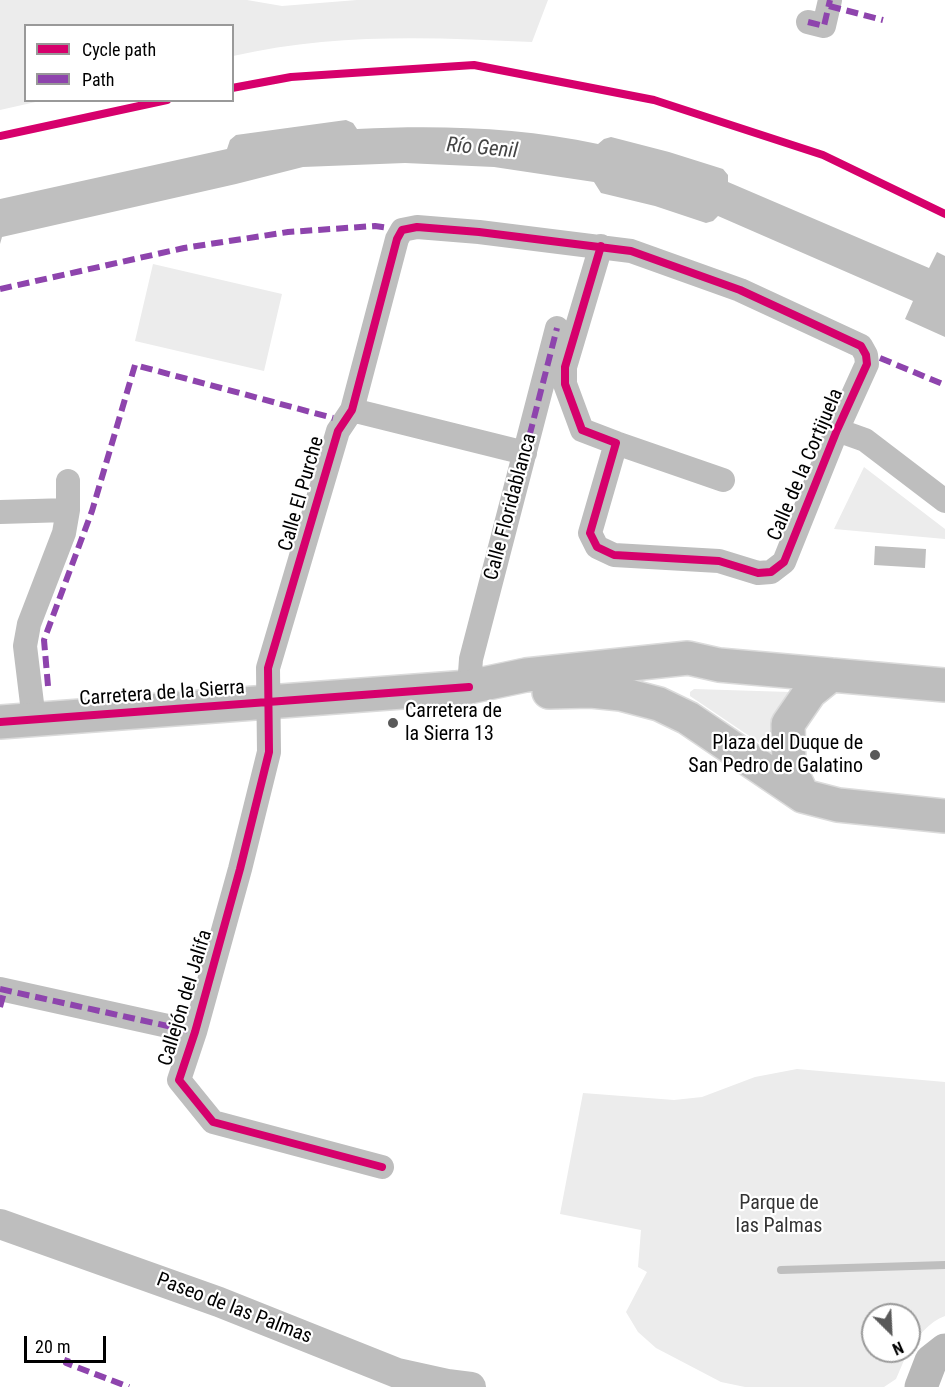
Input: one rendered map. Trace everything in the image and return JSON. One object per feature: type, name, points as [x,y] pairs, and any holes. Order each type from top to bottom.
[{"type":"main road","points":[[469,687],[526,675],[688,658],[719,665],[945,685]]},
{"type":"main road","points":[[659,704],[662,690],[679,674],[719,665]]},
{"type":"main road","points":[[803,796],[789,767],[788,724],[810,692],[831,675]]},
{"type":"main road","name":"Carretera de la Sierra","points":[[0,722],[469,687]]},
{"type":"main road","points":[[469,687],[528,692],[591,691],[621,694],[659,704],[688,718],[803,796],[838,805],[945,816]]},
{"type":"main road","points":[[921,1387],[931,1360],[945,1350]]},
{"type":"street","points":[[808,22],[824,26],[830,0]]},
{"type":"street","name":"Calle El Purche","points":[[267,702],[268,668],[338,431],[352,410],[397,238],[402,230],[428,227],[601,246]]},
{"type":"street","points":[[601,246],[565,367],[565,384],[582,430],[723,480]]},
{"type":"street","name":"Calle de la Cortijuela","points":[[601,246],[631,251],[740,290],[861,346],[866,355],[867,364],[837,430],[784,562],[771,572],[758,573],[719,561],[614,555],[597,547],[590,532],[616,443]]},
{"type":"street","name":"Calle Floridablanca","points":[[469,687],[471,659],[557,328]]},
{"type":"street","points":[[352,410],[525,453]]},
{"type":"street","name":"Calle de la Cortijuela","points":[[837,430],[865,440],[945,501]]},
{"type":"street","points":[[34,720],[25,646],[29,624],[64,533],[68,510],[68,481]]},
{"type":"street","points":[[0,512],[68,510]]},
{"type":"street","name":"Callejón del Jalifa","points":[[267,702],[269,752],[240,869],[195,1032],[179,1080],[213,1122],[382,1167]]},
{"type":"street","points":[[2,995],[195,1032]]},
{"type":"street","name":"Paseo de las Palmas","points":[[0,1224],[219,1302],[396,1373],[471,1387]]},
{"type":"green space","points":[[0,0],[247,0],[282,6],[357,0],[548,0],[532,42],[382,38],[307,43],[234,56],[234,24],[24,24],[24,102],[36,102],[0,110]]},
{"type":"green space","points":[[153,264],[282,294],[264,371],[135,341]]},
{"type":"green space","points":[[864,467],[945,529],[945,539],[834,529]]},
{"type":"green space","points":[[694,689],[790,692],[776,720],[773,752],[690,696],[690,692]]},
{"type":"green space","name":"Parque de las Palmas","points":[[797,1069],[945,1082],[945,1316],[921,1333],[921,1303],[861,1303],[861,1363],[903,1363],[896,1379],[884,1387],[745,1387],[721,1382],[656,1348],[638,1332],[626,1312],[647,1272],[638,1267],[641,1230],[560,1214],[583,1093],[674,1100],[702,1097],[755,1077]]},
{"type":"water","name":"Río Genil","points":[[346,120],[353,123],[357,129],[418,127],[478,129],[538,134],[598,144],[611,137],[723,169],[728,175],[728,182],[929,268],[937,252],[945,256],[945,337],[905,319],[913,301],[718,216],[706,223],[655,206],[601,193],[594,182],[494,167],[405,163],[303,167],[2,237],[0,244],[0,199],[227,149],[230,140],[236,135]]},
{"type":"water","points":[[875,546],[926,549],[925,568],[874,565]]},
{"type":"waterway","points":[[781,1270],[945,1265]]},
{"type":"marked path","points":[[808,22],[824,26],[830,0]]},
{"type":"marked path","points":[[829,6],[883,20]]},
{"type":"marked path","points":[[0,289],[184,248],[288,232],[375,226],[389,228]]},
{"type":"marked path","points":[[525,453],[557,328]]},
{"type":"marked path","points":[[880,358],[945,385]]},
{"type":"marked path","points":[[48,686],[44,640],[92,511],[135,365],[333,418]]},
{"type":"marked path","points":[[0,989],[195,1032]]},
{"type":"marked path","points":[[0,1007],[5,989]]},
{"type":"marked path","points":[[68,1358],[66,1363],[129,1387]]},
{"type":"cycle path","points":[[234,88],[291,77],[474,65],[654,100],[823,155],[945,214]]},
{"type":"cycle path","points":[[0,136],[158,102]]},
{"type":"cycle path","points":[[382,1167],[213,1122],[179,1080],[195,1032],[240,869],[269,752],[268,668],[338,431],[352,410],[397,239],[402,230],[417,227],[479,232],[631,251],[740,290],[861,346],[866,355],[867,364],[837,430],[784,562],[771,572],[758,573],[719,561],[614,555],[597,547],[590,533],[616,443],[582,430],[565,384],[565,367],[601,246]]},
{"type":"cycle path","points":[[0,722],[469,687]]},
{"type":"place","name":"Carretera de la Sierra 13","points":[[393,723]]},
{"type":"place","name":"Plaza del Duque de San Pedro de Galatino","points":[[875,755]]}]
